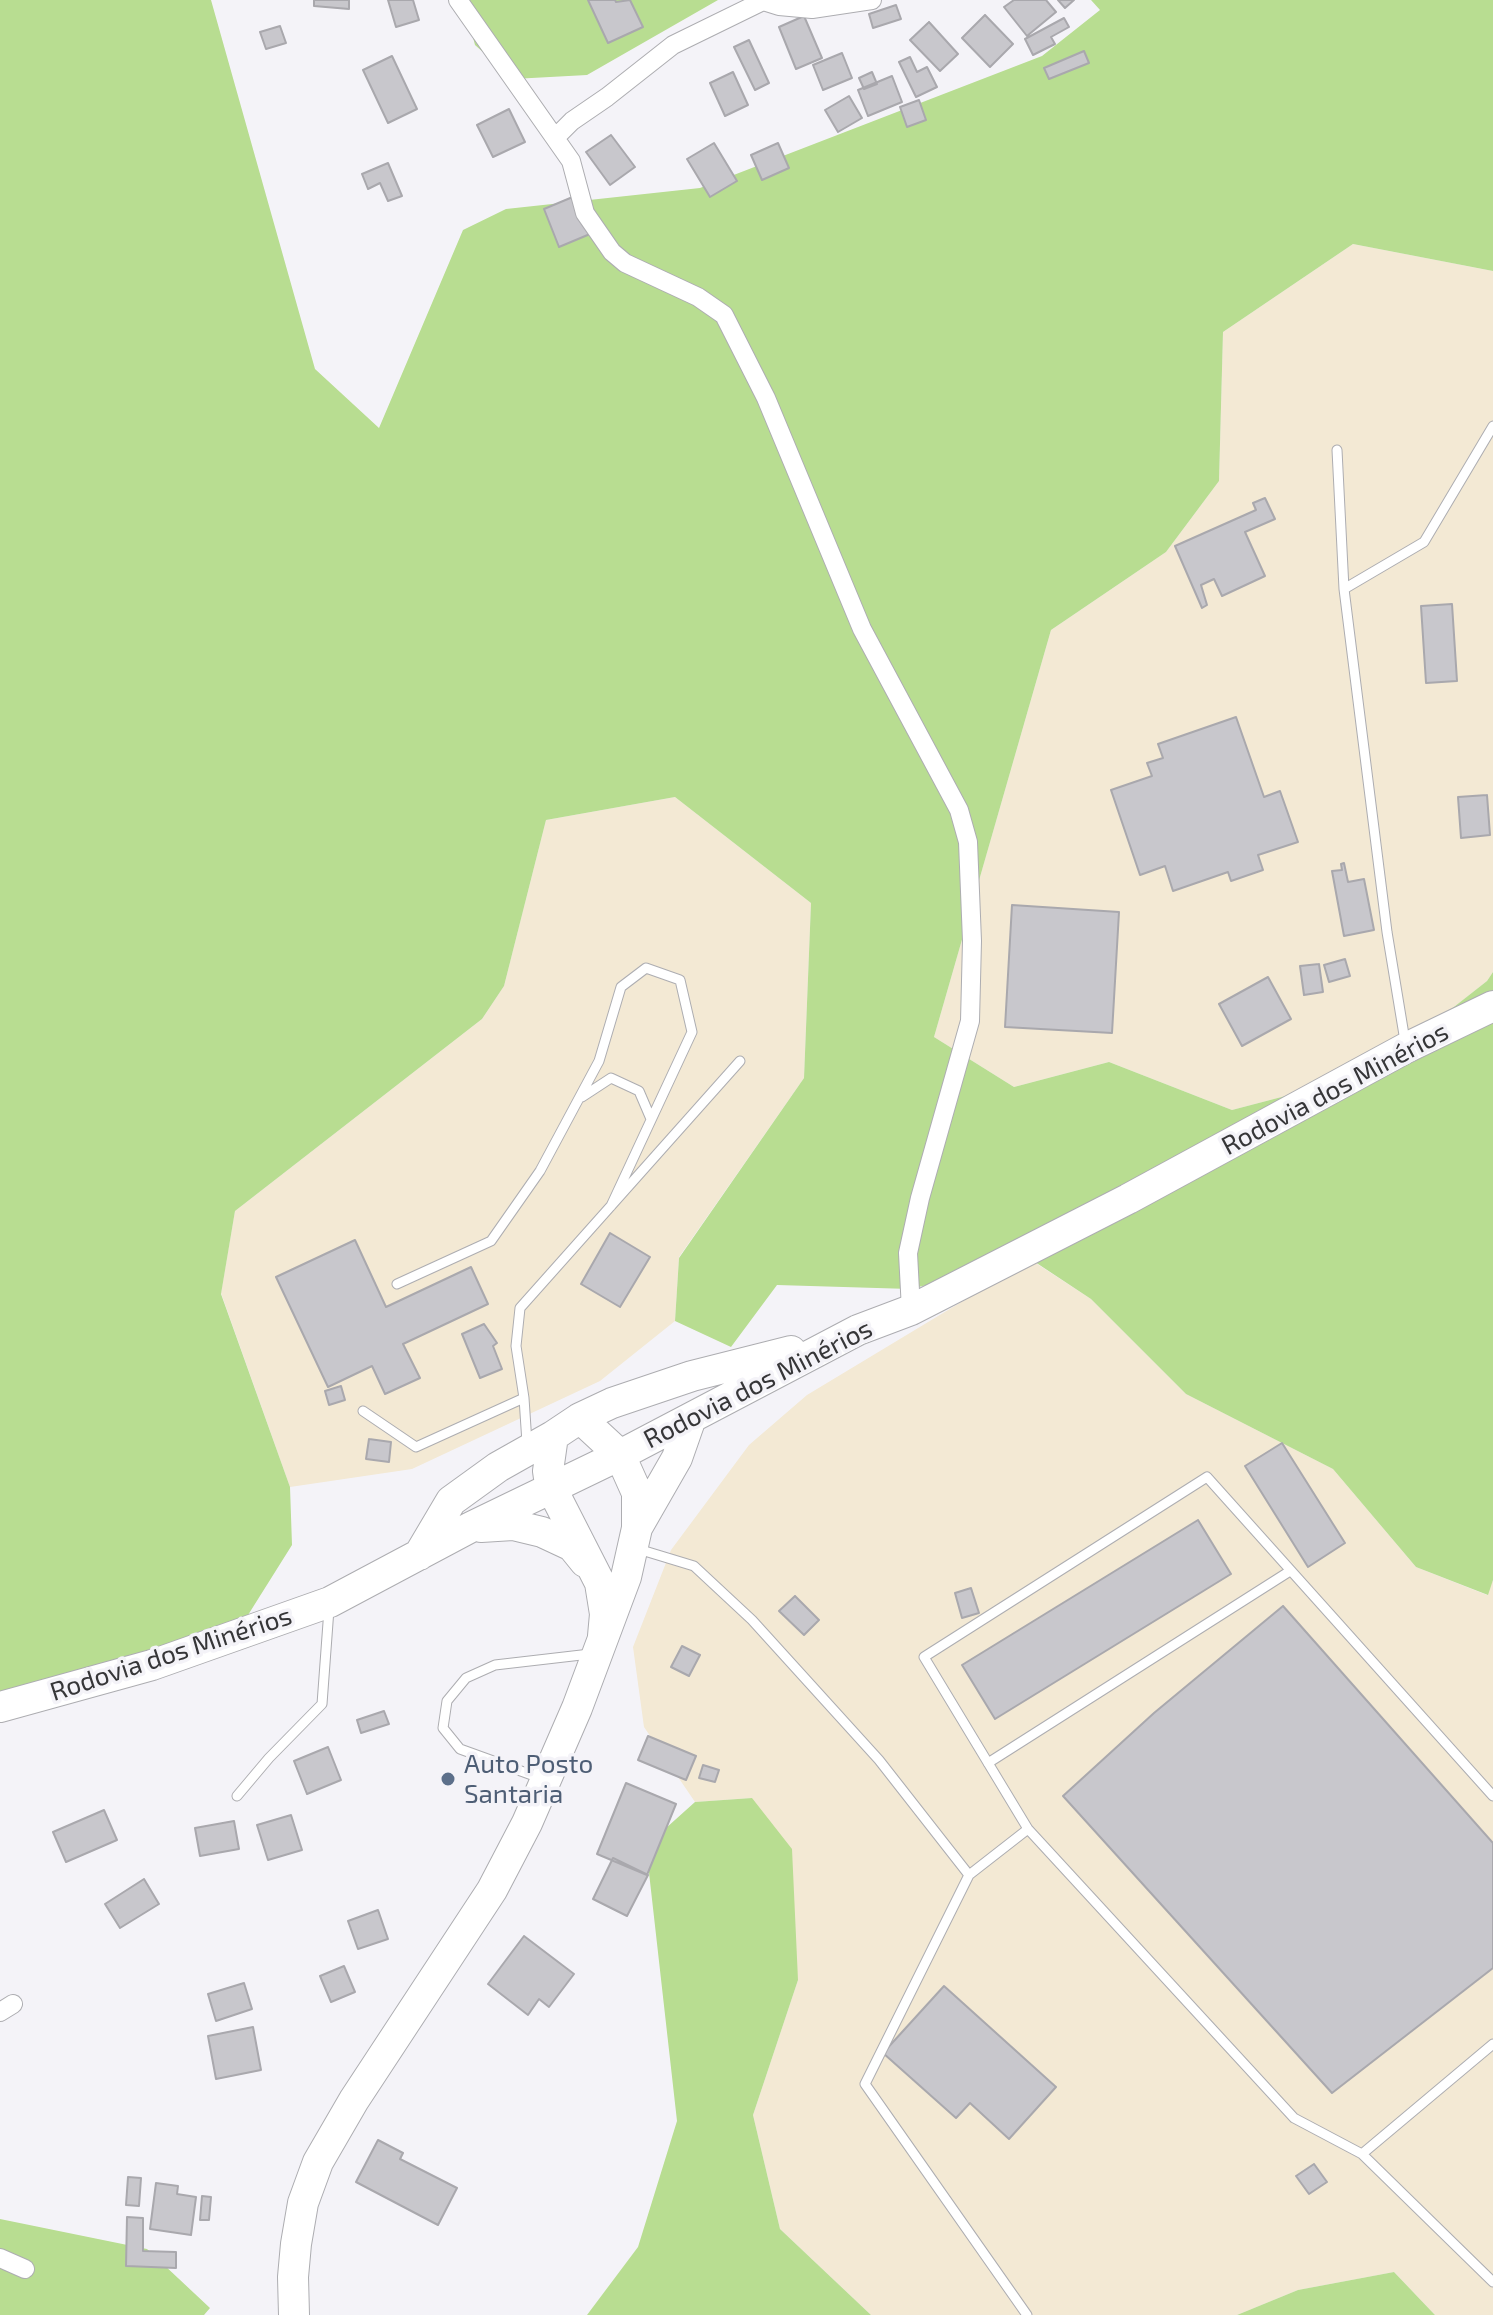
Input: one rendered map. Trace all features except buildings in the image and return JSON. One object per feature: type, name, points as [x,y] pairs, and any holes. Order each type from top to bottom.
[{"type":"main road","name":"Rodovia dos Minérios","points":[[0,1707],[152,1665],[330,1602],[858,1330],[911,1310],[1128,1199],[1406,1048],[1493,1006]]},
{"type":"main road","points":[[419,1555],[451,1501],[498,1467],[580,1418],[612,1403],[692,1376],[754,1362],[858,1330]]},
{"type":"main road","points":[[294,2315],[296,2244],[303,2203],[318,2162],[354,2100],[492,1890],[546,1779],[626,1577],[634,1537],[637,1493],[620,1455],[580,1418]]},
{"type":"main road","points":[[634,1537],[677,1458],[691,1418]]},
{"type":"main road","points":[[540,1443],[553,1489],[600,1583],[605,1614],[600,1644]]},
{"type":"main road","points":[[471,1527],[513,1525],[557,1537],[572,1546],[600,1583]]},
{"type":"street","points":[[458,0],[571,161],[585,213],[612,252],[625,263],[698,297],[724,315],[766,398],[862,629],[959,810],[968,842],[972,941],[970,1021],[920,1198],[908,1253],[911,1310]]},
{"type":"street","points":[[555,138],[572,121],[673,45],[763,0],[779,6],[812,9],[872,0]]},
{"type":"street","points":[[0,2258],[25,2269]]},
{"type":"lane","points":[[1344,589],[1424,542],[1493,426]]},
{"type":"lane","points":[[1337,450],[1344,589],[1387,932],[1406,1048]]},
{"type":"lane","points":[[397,1284],[491,1241],[540,1171],[599,1061],[621,987],[646,968],[680,980],[692,1032],[611,1206]]},
{"type":"lane","points":[[540,1443],[524,1398],[516,1346],[520,1308],[740,1061]]},
{"type":"lane","points":[[579,1099],[611,1078],[639,1091],[651,1119]]},
{"type":"lane","points":[[363,1411],[416,1447],[524,1398]]},
{"type":"lane","points":[[1493,1796],[1207,1477],[924,1657],[1028,1829],[1294,2118],[1362,2154],[1493,2282]]},
{"type":"lane","points":[[634,1537],[694,1566],[752,1620],[879,1760],[969,1875]]},
{"type":"lane","points":[[988,1763],[1290,1571]]},
{"type":"lane","points":[[237,1796],[322,1704],[330,1602]]},
{"type":"lane","points":[[546,1779],[460,1749],[443,1728],[447,1701],[466,1678],[495,1665],[600,1644]]},
{"type":"lane","points":[[1027,2315],[865,2084],[969,1875],[1028,1829]]},
{"type":"lane","points":[[1362,2154],[1493,2044]]},
{"type":"shaded area","points":[[1353,244],[1493,271],[1493,972],[1487,981],[1436,1021],[1293,1094],[1232,1110],[1109,1062],[1014,1087],[934,1037],[1051,630],[1166,552],[1219,481],[1223,332]]},
{"type":"shaded area","points":[[675,797],[811,903],[804,1078],[679,1257],[675,1321],[600,1381],[412,1469],[290,1487],[221,1293],[235,1211],[482,1019],[504,986],[546,820]]},
{"type":"shaded area","points":[[1031,1260],[1091,1299],[1186,1394],[1333,1469],[1416,1567],[1487,1595],[1493,1580],[1493,2315],[1435,2315],[1394,2272],[1298,2290],[1237,2315],[871,2315],[780,2229],[753,2115],[798,1980],[752,1798],[695,1802],[644,1727],[633,1647],[671,1550],[749,1445],[807,1395]]},
{"type":"green space","points":[[0,0],[211,0],[315,369],[379,428],[463,230],[506,209],[700,188],[1042,56],[1100,10],[1091,0],[1493,0],[1493,271],[1353,244],[1223,332],[1219,481],[1166,552],[1051,630],[934,1037],[1014,1087],[1109,1062],[1232,1110],[1293,1094],[1436,1021],[1487,981],[1493,972],[1493,1580],[1488,1595],[1416,1567],[1333,1469],[1186,1394],[1091,1299],[1032,1260],[910,1289],[777,1285],[731,1347],[675,1321],[679,1258],[804,1078],[811,903],[675,797],[546,820],[504,986],[482,1019],[235,1211],[221,1294],[290,1487],[292,1545],[243,1623],[137,1665],[0,1692]]},
{"type":"green space","points":[[463,0],[718,0],[587,75],[513,79],[475,45]]},
{"type":"green space","points":[[752,1798],[792,1849],[798,1980],[753,2115],[780,2229],[871,2315],[587,2315],[638,2247],[677,2121],[646,1846],[695,1802]]},
{"type":"green space","points":[[0,2219],[147,2249],[210,2308],[204,2315],[0,2315]]},
{"type":"green space","points":[[1394,2272],[1435,2315],[1237,2315],[1298,2290]]},
{"type":"place","name":"Auto Posto Santaria","points":[[448,1779]]}]
